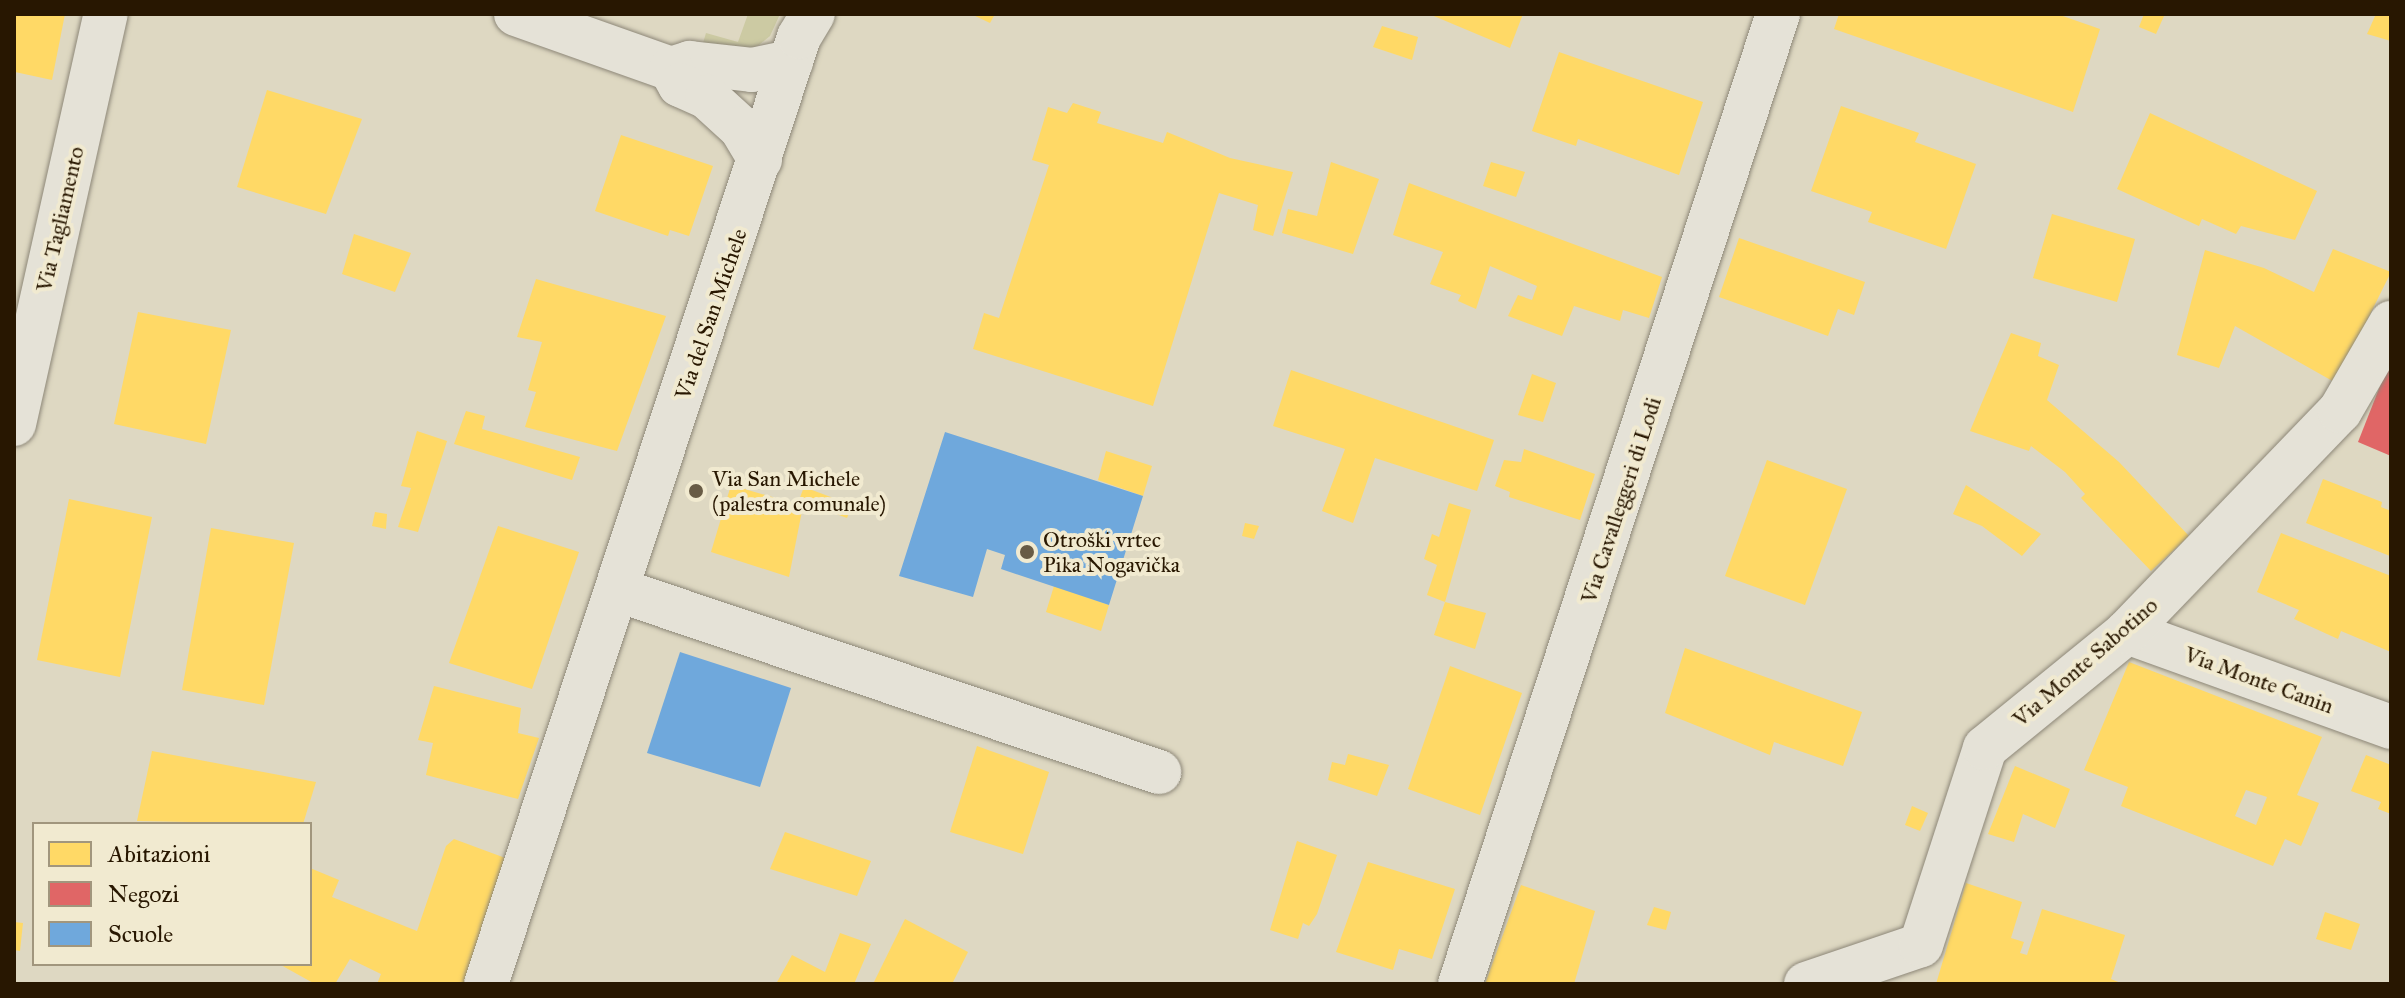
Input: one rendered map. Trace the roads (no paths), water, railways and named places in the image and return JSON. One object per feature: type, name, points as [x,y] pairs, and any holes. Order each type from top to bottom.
[{"type":"street","name":"Via Tagliamento","points":[[14,424],[106,14]]},
{"type":"street","points":[[516,14],[671,69],[690,63],[752,70],[801,32]]},
{"type":"street","name":"Via Cavalleggeri di Lodi","points":[[1460,984],[1778,14]]},
{"type":"street","name":"Via del San Michele","points":[[486,984],[801,32]]},
{"type":"street","points":[[671,69],[680,85],[707,97],[741,128],[760,160]]},
{"type":"street","name":"Via Monte Sabotino","points":[[1806,984],[1916,965],[1985,748],[2127,632],[2340,411],[2391,323]]},
{"type":"street","points":[[618,590],[1159,772]]},
{"type":"street","name":"Via Monte Canin","points":[[2127,632],[2391,727]]},
{"type":"place","name":"Via San Michele (palestra comunale)","points":[[696,491]]},
{"type":"place","name":"Otroški vrtec Pika Nogavička","points":[[1027,552]]}]
